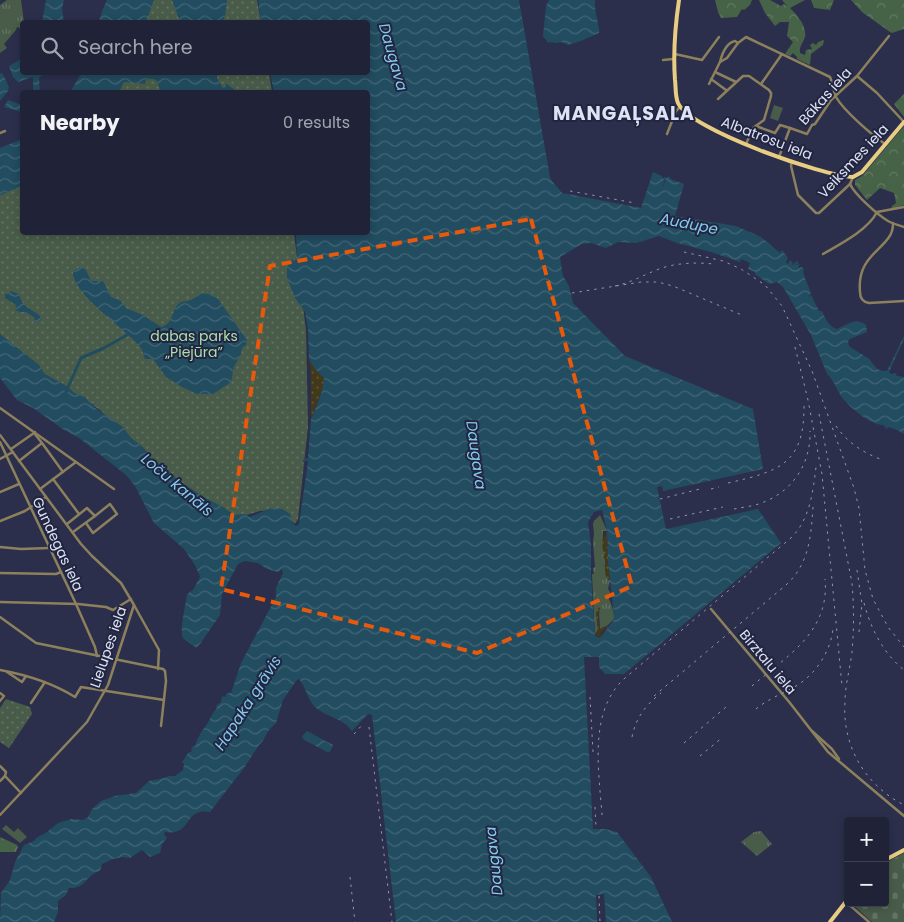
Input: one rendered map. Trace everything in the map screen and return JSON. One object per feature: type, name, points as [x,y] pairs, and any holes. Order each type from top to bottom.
[{"type":"main road","points":[[679,0],[674,59],[676,97],[680,107]]},
{"type":"main road","name":"Albatrosu iela","points":[[680,107],[707,127],[746,144],[792,162],[853,177]]},
{"type":"main road","name":"Veiksmes iela","points":[[853,177],[859,175],[904,122]]},
{"type":"main road","points":[[889,858],[904,850]]},
{"type":"main road","points":[[833,921],[844,904]]},
{"type":"street","name":"Bākas iela","points":[[779,157],[790,128],[807,134],[812,124],[815,124],[827,105],[857,76],[889,36]]},
{"type":"street","points":[[674,54],[702,60],[719,37]]},
{"type":"street","points":[[720,62],[732,54],[738,43],[746,37],[830,77],[835,96],[870,134],[885,144]]},
{"type":"street","points":[[709,84],[729,43],[735,40],[738,43]]},
{"type":"street","points":[[761,84],[782,54]]},
{"type":"street","points":[[663,60],[674,59]]},
{"type":"street","points":[[715,72],[736,82]]},
{"type":"street","points":[[718,99],[744,76],[749,76],[771,93],[764,120],[753,128],[746,144]]},
{"type":"street","points":[[857,76],[877,93],[904,122]]},
{"type":"street","points":[[712,79],[726,90]]},
{"type":"street","points":[[667,134],[676,111],[680,107]]},
{"type":"street","points":[[756,126],[775,133],[780,125],[790,128]]},
{"type":"street","points":[[0,133],[5,131]]},
{"type":"street","name":"Veiksmes iela","points":[[792,162],[798,195],[816,213],[820,212],[850,184],[853,177]]},
{"type":"street","points":[[850,184],[877,212],[893,223],[904,227]]},
{"type":"street","points":[[823,254],[857,233],[872,220],[877,212],[904,206]]},
{"type":"street","points":[[893,223],[890,236],[862,267],[859,280],[860,297],[865,303],[904,301]]},
{"type":"street","points":[[0,408],[114,489]]},
{"type":"street","points":[[34,433],[63,472]]},
{"type":"street","points":[[0,459],[6,457],[34,433]]},
{"type":"street","name":"Lielupes iela","points":[[0,438],[92,556],[121,582],[134,605],[106,691],[84,727],[0,815]]},
{"type":"street","name":"Gundegas iela","points":[[0,438],[6,457],[76,604],[95,647],[97,656]]},
{"type":"street","points":[[19,461],[42,443]]},
{"type":"street","points":[[50,453],[56,448]]},
{"type":"street","points":[[40,489],[76,462]]},
{"type":"street","points":[[53,479],[80,514]]},
{"type":"street","points":[[0,492],[19,484]]},
{"type":"street","points":[[0,521],[30,508],[46,497]]},
{"type":"street","points":[[73,532],[110,504],[117,514],[93,533],[86,523]]},
{"type":"street","points":[[67,524],[89,508],[95,516]]},
{"type":"street","points":[[0,547],[21,549],[49,548]]},
{"type":"street","points":[[0,573],[56,574],[61,572]]},
{"type":"street","points":[[0,602],[76,604],[106,607],[113,610],[131,599]]},
{"type":"street","points":[[134,605],[159,650],[158,669]]},
{"type":"street","name":"Birztalu iela","points":[[711,609],[808,727],[832,749],[841,763],[904,816]]},
{"type":"street","points":[[0,617],[36,643],[163,669],[166,674],[160,726]]},
{"type":"street","points":[[0,670],[46,682],[75,697],[81,687],[164,700]]},
{"type":"street","points":[[6,671],[22,682],[26,676]]},
{"type":"street","points":[[31,703],[46,682]]},
{"type":"street","points":[[0,693],[4,696],[0,701]]},
{"type":"street","points":[[0,766],[6,772],[5,776],[21,793]]},
{"type":"street","points":[[0,781],[5,776]]},
{"type":"street","points":[[854,907],[869,922]]},
{"type":"highlighted area","points":[[531,219],[632,586],[477,653],[221,589],[270,266]]},
{"type":"green space","points":[[7,0],[21,0],[24,20],[20,20],[20,28],[17,27],[4,44],[7,48],[0,53],[0,5]]},
{"type":"green space","points":[[152,0],[257,0],[261,20],[145,20]]},
{"type":"green space","points":[[715,0],[752,0],[750,5],[744,10],[742,9],[737,17],[721,18]]},
{"type":"green space","points":[[759,0],[770,0],[781,6],[784,4],[787,6],[782,0],[805,0],[790,8],[803,25],[805,33],[800,53],[805,55],[806,50],[812,49],[810,45],[813,43],[816,45],[824,40],[823,45],[811,54],[810,65],[797,59],[793,53],[790,56],[785,54],[793,42],[787,36],[789,22],[780,22],[775,26],[765,13]]},
{"type":"green space","points":[[811,0],[834,0],[830,10],[814,8]]},
{"type":"green space","points":[[851,0],[904,0],[904,29],[890,32],[862,12]]},
{"type":"green space","points":[[124,75],[269,75],[272,90],[118,90]]},
{"type":"green space","points":[[904,94],[904,117],[894,104]]},
{"type":"green space","points":[[774,105],[783,108],[778,121],[770,118]]},
{"type":"green space","points":[[904,126],[904,205],[893,209],[891,207],[896,203],[894,193],[880,188],[867,200],[855,185],[855,180],[862,176]]},
{"type":"green space","name":"dabas parks „Piejūra”","points":[[20,186],[20,235],[294,235],[306,330],[308,427],[298,519],[295,524],[279,509],[260,511],[239,517],[186,489],[163,471],[100,410],[39,371],[0,336],[0,195]]},
{"type":"green space","points":[[600,515],[607,531],[603,531],[603,551],[606,552],[606,577],[610,580],[608,589],[610,592],[609,599],[614,619],[600,629],[599,611],[596,612],[598,630],[595,634],[592,574],[594,574],[593,568],[595,567],[593,524]]},
{"type":"green space","points":[[6,699],[30,707],[32,714],[9,748],[0,742],[0,708]]},
{"type":"green space","points":[[6,825],[14,832],[18,828],[27,837],[20,843],[2,829]]},
{"type":"green space","points":[[761,831],[772,844],[757,856],[741,842],[754,832]]},
{"type":"green space","points":[[0,837],[17,845],[16,852],[0,852]]},
{"type":"green space","points":[[904,853],[904,922],[872,922],[855,907],[889,907],[889,861]]},
{"type":"sand","points":[[309,359],[314,368],[324,378],[324,384],[311,420],[311,373]]},
{"type":"sand","points":[[607,531],[609,581],[606,577],[606,567],[604,566],[607,563],[603,557],[606,552],[604,551],[604,553],[602,545],[603,537]]},
{"type":"sand","points":[[597,606],[600,608],[598,619],[600,629],[610,625],[600,633],[602,636],[600,638],[595,634],[598,630],[596,613],[599,610]]},
{"type":"water","points":[[46,0],[64,0],[62,9],[64,20],[42,20]]},
{"type":"water","points":[[107,0],[154,0],[147,20],[100,20]]},
{"type":"water","points":[[172,0],[227,0],[223,20],[179,20]]},
{"type":"water","points":[[258,0],[519,0],[550,177],[562,193],[641,208],[653,172],[662,176],[663,179],[665,176],[663,188],[666,177],[670,177],[670,179],[684,184],[675,216],[736,226],[761,237],[780,253],[782,250],[788,258],[786,263],[788,264],[790,260],[793,263],[791,266],[797,261],[799,263],[796,265],[800,264],[798,268],[802,267],[804,269],[805,278],[811,293],[808,297],[811,295],[819,311],[822,311],[832,326],[837,329],[855,322],[866,325],[867,332],[850,339],[848,342],[849,346],[869,359],[878,369],[887,371],[904,336],[889,372],[904,377],[904,434],[888,427],[887,429],[883,425],[867,419],[844,400],[827,374],[811,335],[783,287],[777,282],[769,284],[755,274],[755,272],[748,269],[750,263],[741,259],[740,262],[659,236],[636,243],[618,242],[606,248],[591,243],[582,244],[560,257],[563,276],[569,286],[573,303],[625,356],[753,409],[763,469],[663,491],[662,486],[657,487],[666,529],[758,509],[781,543],[624,674],[605,674],[599,667],[599,657],[584,657],[593,829],[617,832],[651,877],[672,922],[606,922],[604,894],[596,895],[597,922],[396,922],[372,715],[368,714],[352,731],[344,723],[315,707],[299,679],[283,700],[276,723],[268,731],[244,768],[210,812],[201,812],[191,817],[180,830],[165,832],[164,834],[167,838],[162,844],[160,853],[150,857],[142,850],[130,858],[122,857],[102,864],[100,871],[91,875],[83,884],[75,888],[69,888],[66,895],[58,901],[58,912],[54,922],[0,922],[1,893],[10,880],[15,862],[24,845],[34,841],[58,823],[71,819],[83,820],[88,817],[92,809],[101,801],[115,796],[136,793],[149,781],[175,776],[183,770],[184,764],[182,762],[188,753],[192,751],[192,747],[195,746],[197,739],[217,708],[216,706],[221,702],[222,696],[225,697],[227,693],[231,693],[241,663],[276,597],[276,588],[283,573],[282,569],[278,572],[267,569],[258,563],[245,561],[238,564],[222,594],[220,615],[200,644],[196,648],[183,638],[183,617],[187,594],[193,590],[200,577],[195,565],[184,549],[154,523],[135,486],[126,475],[79,438],[33,408],[17,400],[0,378],[0,334],[39,365],[45,374],[65,385],[76,394],[85,397],[90,403],[94,404],[94,407],[123,427],[154,461],[165,467],[178,480],[225,508],[232,515],[245,514],[250,517],[270,509],[279,508],[290,514],[292,523],[296,526],[299,524],[308,462],[306,460],[302,462],[308,458],[311,420],[322,391],[324,378],[314,368],[309,359],[308,329],[305,312],[295,298],[287,278],[287,267],[292,259],[294,261],[297,258],[296,235],[370,235],[370,90],[274,90],[270,75],[370,75],[370,20],[261,20]],"holes":[[[602,510],[607,531],[614,617],[600,638],[595,635],[591,546],[588,522],[594,512]]]},
{"type":"water","points":[[549,0],[595,0],[599,33],[568,45],[561,42],[548,42],[543,36],[546,6]]},
{"type":"water","points":[[20,60],[20,75],[43,75],[39,77],[40,90],[33,90],[33,77],[18,82],[13,77],[9,66]]},
{"type":"water","points":[[0,73],[3,74],[9,87],[0,101]]},
{"type":"water","points":[[80,75],[218,75],[217,78],[223,88],[226,87],[226,83],[235,90],[160,90],[156,80],[146,79],[145,84],[124,82],[120,90],[71,90]]},
{"type":"water","points":[[8,100],[20,104],[20,111],[4,107]]},
{"type":"water","points":[[20,140],[20,187],[0,195],[0,148]]},
{"type":"water","points":[[81,267],[86,270],[91,281],[103,281],[111,297],[121,301],[126,308],[145,316],[161,327],[171,320],[175,309],[181,302],[191,300],[201,293],[213,295],[218,299],[247,340],[234,367],[231,382],[213,394],[197,394],[166,377],[153,359],[145,359],[141,348],[134,340],[90,301],[81,290],[75,280],[73,271]]},
{"type":"water","points":[[11,291],[19,294],[25,305],[40,316],[41,320],[36,322],[35,318],[26,312],[15,310],[16,305],[5,298],[5,294]]},
{"type":"water","points":[[307,731],[333,745],[330,752],[303,739],[302,736]]},
{"type":"waterway","points":[[66,392],[81,358],[127,335]]},
{"type":"railway","points":[[570,191],[635,203]]},
{"type":"railway","points":[[684,252],[723,261],[741,269],[765,285],[782,306],[812,371],[854,488],[859,508],[865,570],[873,599],[888,627],[904,647]]},
{"type":"railway","points":[[615,286],[672,265],[713,264]]},
{"type":"railway","points":[[572,293],[641,282],[658,282],[673,286],[744,316]]},
{"type":"railway","points":[[795,347],[808,400],[822,474],[842,686]]},
{"type":"railway","points":[[728,483],[762,474],[786,461],[794,452],[800,440],[804,403]]},
{"type":"railway","points":[[819,414],[852,583],[853,644],[845,702],[847,734],[852,749],[867,775],[890,797],[904,805]]},
{"type":"railway","points":[[836,426],[855,446],[880,459]]},
{"type":"railway","points":[[734,509],[764,502],[775,497],[792,482],[804,464],[810,442],[810,431]]},
{"type":"railway","points":[[602,815],[598,742],[605,707],[613,692],[625,678],[792,537],[807,513],[816,467]]},
{"type":"railway","points":[[711,489],[719,487]]},
{"type":"railway","points":[[660,499],[700,489]]},
{"type":"railway","points":[[670,519],[723,507]]},
{"type":"railway","points":[[654,696],[794,577],[804,559],[810,539],[813,507]]},
{"type":"railway","points":[[857,570],[862,604],[859,632]]},
{"type":"railway","points":[[752,686],[792,653],[813,628],[821,614],[825,598],[825,579]]},
{"type":"railway","points":[[864,603],[870,622],[879,640],[890,656],[904,670]]},
{"type":"railway","points":[[756,709],[770,699],[796,686],[810,675],[826,653],[833,628]]},
{"type":"railway","points":[[632,737],[642,712],[661,693]]},
{"type":"railway","points":[[590,697],[593,752]]},
{"type":"railway","points":[[684,743],[726,707]]},
{"type":"railway","points":[[354,734],[363,724]]},
{"type":"railway","points":[[369,727],[392,922]]},
{"type":"railway","points":[[700,756],[723,737]]},
{"type":"railway","points":[[595,807],[596,827]]},
{"type":"railway","points":[[350,877],[355,922]]},
{"type":"railway","points":[[599,896],[600,922]]},
{"type":"district","name":"MANGAĻSALA","points":[[624,113]]},
{"type":"water label","name":"Daugava","points":[[393,57]]},
{"type":"water label","name":"Audupe","points":[[689,224]]},
{"type":"water label","name":"Daugava","points":[[476,455]]},
{"type":"water label","name":"Loču kanāls","points":[[177,485]]},
{"type":"water label","name":"Hapaka grāvis","points":[[248,703]]},
{"type":"water label","name":"Daugava","points":[[494,861]]}]
